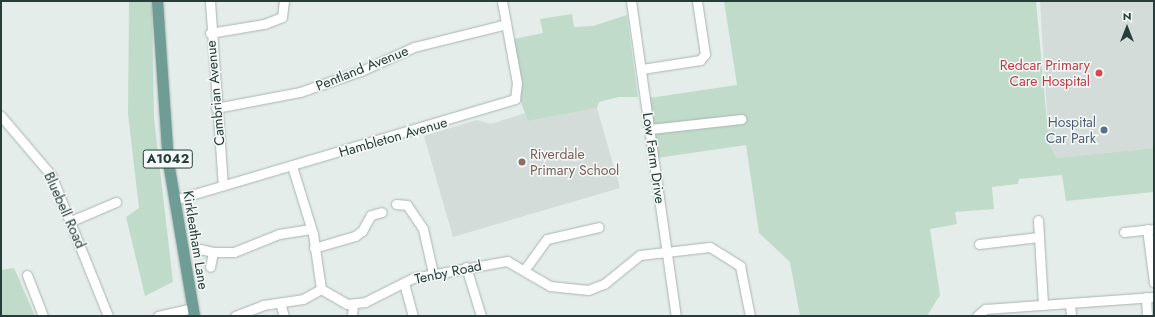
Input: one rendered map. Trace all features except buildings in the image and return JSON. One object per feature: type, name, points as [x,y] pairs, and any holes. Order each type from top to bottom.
[{"type":"main road","name":"Kirkleatham Lane","points":[[157,1],[162,106],[174,200],[193,312]]},
{"type":"street","name":"Cambrian Avenue","points":[[210,1],[210,33],[223,185]]},
{"type":"street","points":[[210,33],[264,24],[282,17],[284,1]]},
{"type":"street","name":"Hambleton Avenue","points":[[174,200],[515,99],[517,83],[502,1]]},
{"type":"street","name":"Low Farm Drive","points":[[631,1],[642,69],[676,316]]},
{"type":"street","points":[[642,69],[700,60],[705,54],[697,1]]},
{"type":"street","name":"Pentland Avenue","points":[[216,108],[300,92],[361,71],[414,47],[506,24]]},
{"type":"street","name":"Bluebell Road","points":[[1,116],[51,175],[71,221],[108,316]]},
{"type":"street","points":[[650,129],[741,119]]},
{"type":"street","points":[[292,166],[311,229],[321,288]]},
{"type":"street","points":[[407,205],[412,197]]},
{"type":"street","points":[[71,221],[116,202]]},
{"type":"street","points":[[396,204],[407,205]]},
{"type":"street","points":[[407,205],[423,229],[433,273]]},
{"type":"street","points":[[314,248],[355,236],[362,231],[371,215],[382,212]]},
{"type":"street","points":[[1038,220],[1043,304]]},
{"type":"street","points":[[525,269],[547,239],[599,227]]},
{"type":"street","points":[[200,249],[213,252],[234,252],[279,234],[311,229]]},
{"type":"street","points":[[1124,232],[1150,229],[1154,283]]},
{"type":"street","points":[[979,244],[1039,237]]},
{"type":"street","name":"Tenby Road","points":[[352,304],[433,273],[507,261],[525,269],[550,286],[583,291],[604,284],[640,255],[710,246],[734,260],[744,277],[750,316]]},
{"type":"street","points":[[210,267],[213,252]]},
{"type":"street","points":[[466,267],[481,316]]},
{"type":"street","points":[[27,275],[43,316]]},
{"type":"street","points":[[404,283],[413,316]]},
{"type":"street","points":[[234,316],[263,305],[303,299],[321,288]]},
{"type":"street","points":[[321,288],[352,304],[352,316]]},
{"type":"street","points":[[977,316],[985,309],[1043,304],[1070,304],[1150,296],[1147,316]]},
{"type":"street","points":[[280,303],[284,316]]},
{"type":"street","points":[[1070,304],[1071,316]]},
{"type":"street","points":[[158,316],[193,312]]},
{"type":"shaded area","name":"Redcar Primary Care Hospital","points":[[1040,1],[1154,1],[1154,148],[1057,158],[1049,144]]},
{"type":"shaded area","name":"Riverdale Primary School","points":[[597,108],[620,188],[453,237],[424,136],[477,120],[491,124],[525,113],[528,121]]},
{"type":"green space","points":[[129,1],[152,1],[154,118],[173,282],[145,296],[126,217],[139,208],[128,114]]},
{"type":"green space","points":[[724,1],[1036,1],[1049,144],[1057,158],[1154,148],[1154,192],[1066,201],[1062,175],[1019,179],[1018,184],[992,187],[994,209],[955,212],[957,224],[930,229],[940,295],[927,316],[800,316],[790,262],[759,233],[746,145],[657,158],[649,98],[737,85]]},
{"type":"green space","points":[[572,14],[574,27],[593,26],[627,15],[638,97],[619,97],[599,102],[597,108],[528,121],[519,97],[521,85],[514,39],[543,33],[540,19]]},
{"type":"green space","points":[[14,268],[35,316],[1,316],[1,270]]},
{"type":"place","name":"Redcar Primary Care Hospital","points":[[1099,73]]},
{"type":"place","name":"Hospital Car Park","points":[[1104,130]]},
{"type":"place","name":"Riverdale Primary School","points":[[522,162]]}]
